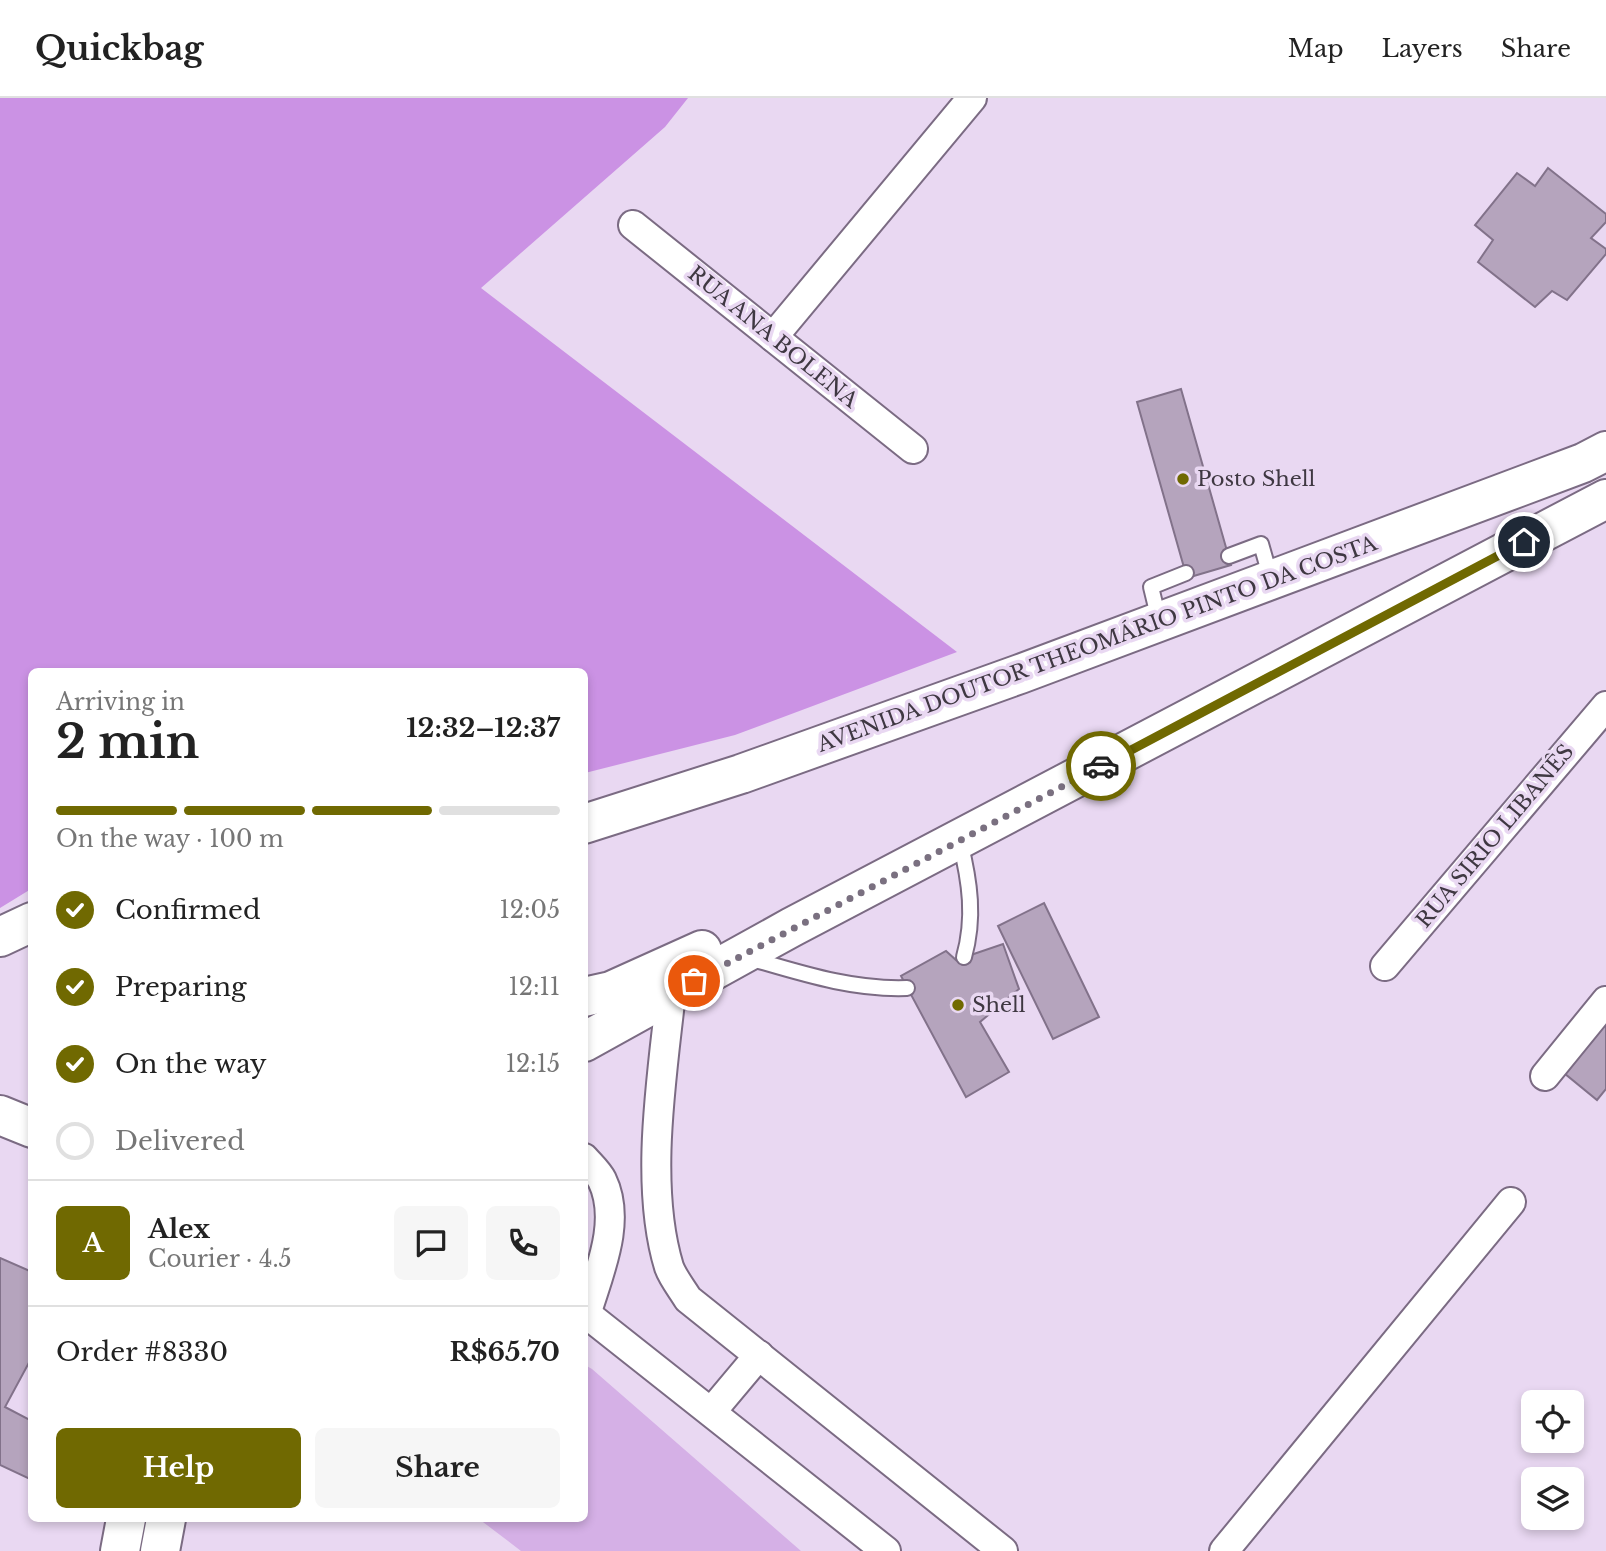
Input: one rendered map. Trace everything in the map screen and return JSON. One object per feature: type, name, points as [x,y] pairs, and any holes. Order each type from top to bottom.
[{"type":"main road","name":"AVENIDA DOUTOR THEOMÁRIO PINTO DA COSTA","points":[[595,824],[995,683],[1583,463],[1606,452]]},
{"type":"main road","points":[[588,1040],[670,993],[959,840],[1600,512]]},
{"type":"main road","points":[[588,996],[611,991],[804,901],[838,889],[873,885]]},
{"type":"main road","points":[[0,937],[28,924]]},
{"type":"main road","points":[[0,1115],[28,1126]]},
{"type":"main road","points":[[120,1551],[125,1522]]},
{"type":"main road","points":[[160,1551],[165,1522]]},
{"type":"street","points":[[773,337],[972,98]]},
{"type":"street","name":"RUA ANA BOLENA","points":[[633,225],[913,449]]},
{"type":"street","name":"RUA SIRIO LIBANÊS","points":[[1385,966],[1606,706]]},
{"type":"street","points":[[670,993],[658,1189],[660,1226],[670,1269],[688,1299],[1003,1551]]},
{"type":"street","points":[[1545,1076],[1606,1001]]},
{"type":"street","points":[[588,1163],[602,1179],[609,1211],[608,1239],[588,1305]]},
{"type":"street","points":[[1224,1551],[1511,1202]]},
{"type":"street","points":[[588,1314],[886,1551]]},
{"type":"street","points":[[712,1411],[759,1355]]},
{"type":"lane","points":[[1229,556],[1261,544],[1271,579]]},
{"type":"lane","points":[[1159,621],[1151,587],[1186,573]]},
{"type":"lane","points":[[959,840],[969,880],[972,930],[964,957]]},
{"type":"lane","points":[[741,956],[827,981],[883,989],[907,988]]},
{"type":"shaded area","points":[[0,98],[688,98],[665,127],[481,288],[957,652],[735,735],[588,772],[588,668],[28,668],[28,891],[0,908]]},
{"type":"shaded area","points":[[588,1367],[801,1551],[521,1551],[483,1522],[588,1522]]},
{"type":"building","points":[[1548,168],[1606,214],[1606,222],[1591,238],[1606,249],[1606,254],[1567,300],[1552,291],[1535,307],[1478,262],[1493,240],[1475,225],[1517,173],[1535,186]]},
{"type":"building","name":"Posto Shell","points":[[1181,389],[1231,565],[1187,578],[1137,402]]},
{"type":"building","points":[[1044,903],[1099,1017],[1053,1039],[998,926]]},
{"type":"building","name":"Shell","points":[[1003,944],[1019,989],[980,1022],[1009,1072],[966,1097],[901,976],[946,951],[956,960]]},
{"type":"building","points":[[1606,1022],[1606,1089],[1597,1100],[1564,1073]]},
{"type":"building","points":[[0,1258],[28,1270],[28,1364],[5,1407],[28,1419],[28,1478],[0,1465]]},
{"type":"way so far","points":[[694,981],[1101,766]]},
{"type":"place","name":"Posto Shell","points":[[1183,479]]},
{"type":"place","name":"Shell","points":[[958,1005]]},
{"type":"route","points":[[1101,766],[1524,542]]}]
